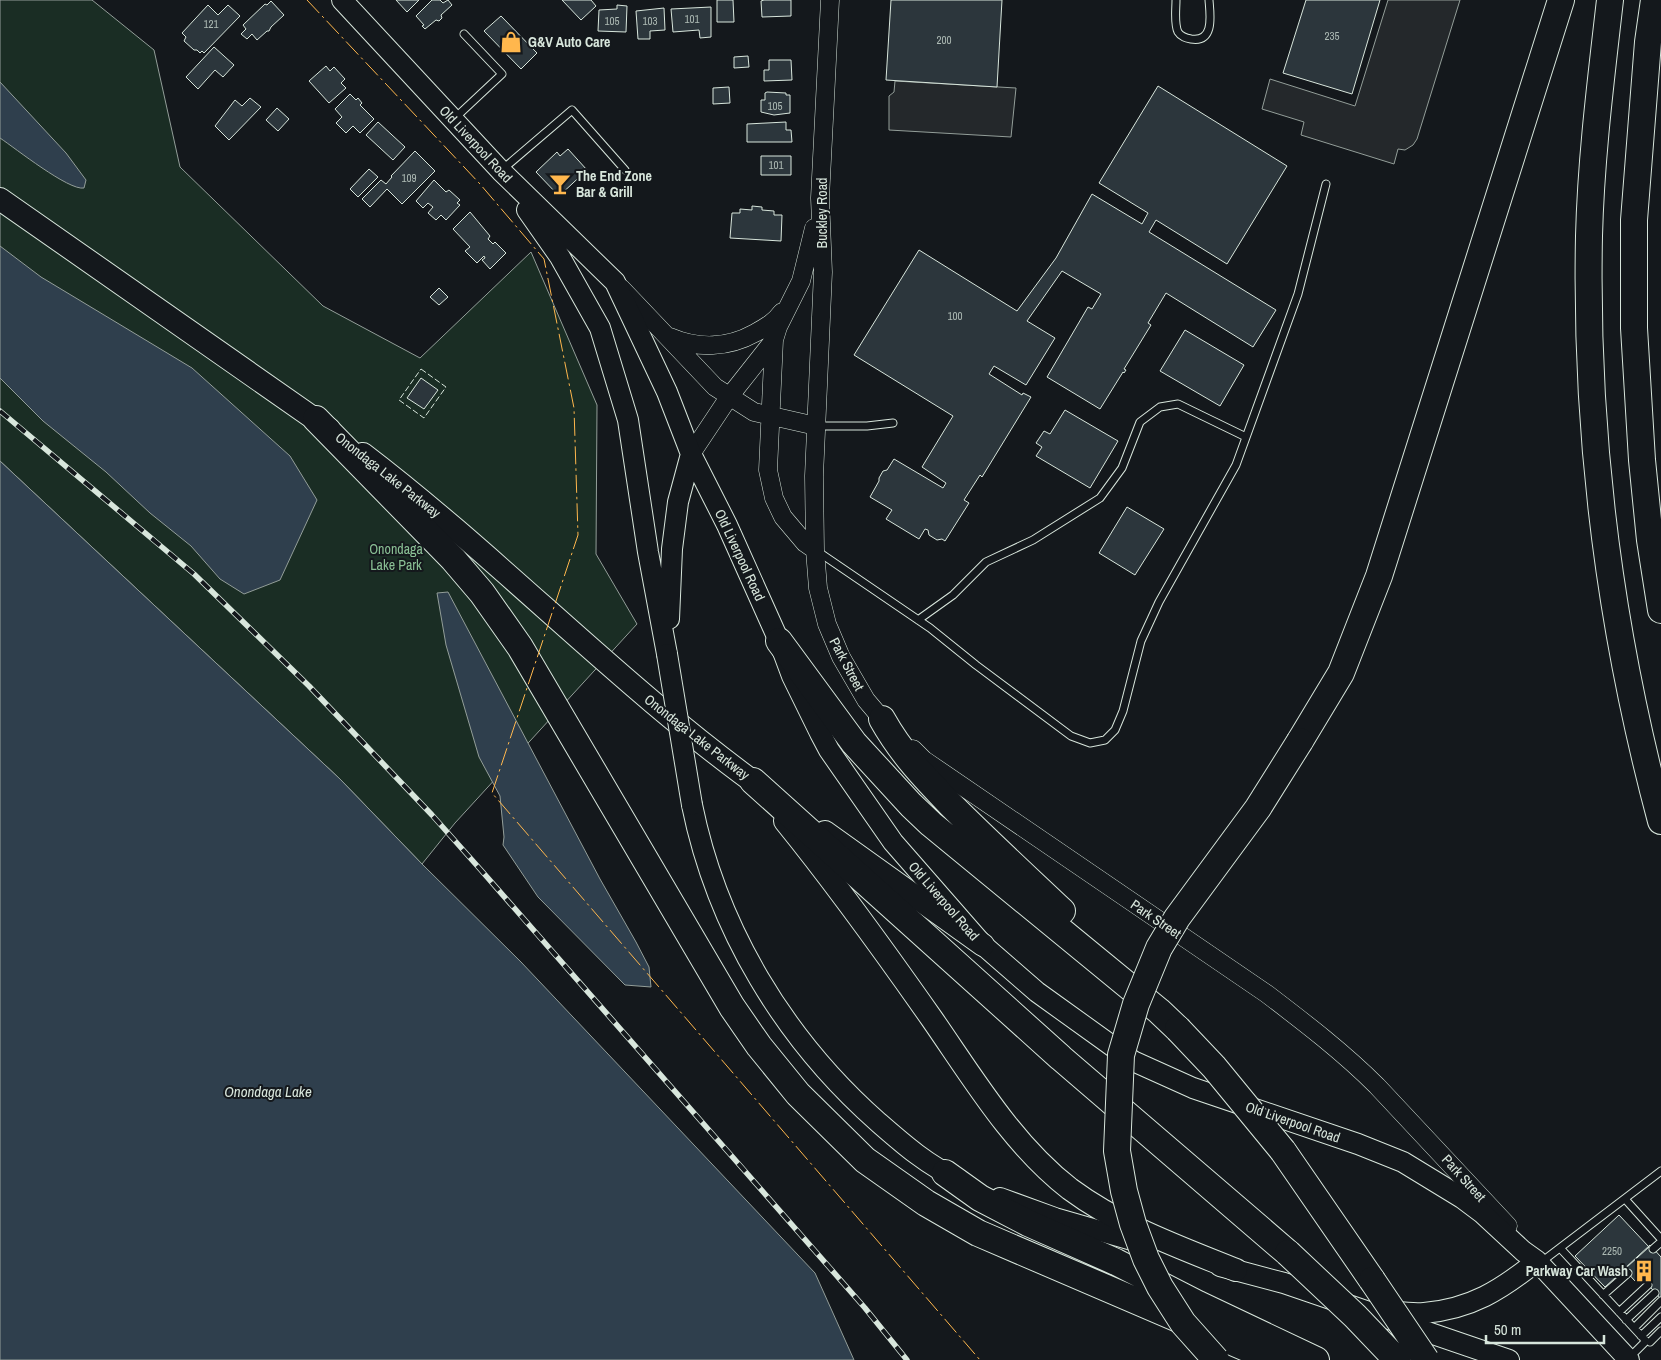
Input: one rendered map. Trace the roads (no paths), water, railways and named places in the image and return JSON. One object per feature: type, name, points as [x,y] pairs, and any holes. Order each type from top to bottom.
[{"type":"highway","points":[[1216,1360],[1183,1323],[1160,1287],[1146,1259],[1133,1224],[1124,1190],[1117,1151],[1121,1055],[1136,1004],[1159,948],[1177,918],[1258,808],[1341,673],[1379,576],[1561,0]]},
{"type":"highway","points":[[1610,0],[1594,145],[1589,235],[1589,315],[1594,427],[1609,562],[1632,698],[1661,821]]},
{"type":"highway","points":[[1654,0],[1648,42],[1634,220],[1634,328],[1649,532],[1661,610]]},
{"type":"highway","points":[[316,419],[453,559],[482,593],[520,647],[732,1007],[759,1046],[798,1094],[838,1134],[866,1160],[926,1203],[978,1233],[1274,1360]]},
{"type":"highway","points":[[780,641],[854,743],[911,805],[938,830],[1159,1010],[1214,1067],[1283,1150],[1426,1360]]},
{"type":"highway","points":[[882,719],[894,741],[910,762],[977,831],[1146,990],[1178,1029]]},
{"type":"highway","points":[[753,782],[1069,1064],[1288,1253],[1355,1316],[1396,1360]]},
{"type":"highway","points":[[945,1173],[980,1198],[1028,1223],[1116,1262],[1198,1304],[1316,1360]]},
{"type":"main road","name":"Old Liverpool Road","points":[[342,0],[500,171],[615,282],[666,392],[692,454],[780,641],[792,676],[829,750],[893,842],[983,945],[1037,992],[1133,1061],[1193,1088],[1358,1144],[1403,1162],[1462,1198],[1482,1213],[1523,1251],[1539,1262]]},
{"type":"main road","points":[[500,171],[560,257],[600,328],[628,420],[648,552],[668,654],[692,805],[705,858],[717,891],[743,950],[765,990],[785,1020],[849,1096],[900,1141],[945,1173],[989,1193],[1055,1218],[1284,1283],[1509,1360]]},
{"type":"main road","name":"Onondaga Lake Parkway","points":[[0,199],[316,419],[401,484],[472,543],[635,688],[753,782]]},
{"type":"main road","points":[[668,654],[672,549],[678,502],[692,454]]},
{"type":"main road","points":[[753,782],[983,945]]},
{"type":"main road","points":[[753,782],[829,877],[886,953],[991,1104],[1036,1159],[1090,1203],[1137,1229],[1236,1270]]},
{"type":"main road","points":[[1361,1310],[1423,1313],[1456,1308],[1470,1304],[1500,1289],[1539,1262]]},
{"type":"main road","name":"Park Street","points":[[1539,1262],[1628,1359]]},
{"type":"street","name":"Buckley Road","points":[[816,426],[823,272],[820,198],[830,0]]},
{"type":"street","points":[[815,550],[805,542],[783,517],[774,498],[768,470],[774,340],[801,281],[820,198]]},
{"type":"street","name":"Old Liverpool Road","points":[[615,282],[715,387],[754,412],[816,426]]},
{"type":"street","points":[[664,334],[694,345],[720,346],[744,339],[769,326],[792,300]]},
{"type":"street","points":[[692,454],[729,397],[774,340]]},
{"type":"street","name":"Park Street","points":[[816,426],[814,476],[815,550],[818,588],[827,624],[841,657],[866,700],[882,719],[924,760],[1267,994],[1348,1058],[1415,1124],[1539,1262]]},
{"type":"lane","points":[[1176,0],[1177,29],[1179,34],[1194,39],[1200,39],[1207,34],[1210,28],[1209,0]]},
{"type":"lane","points":[[453,120],[502,74],[464,34]]},
{"type":"lane","points":[[500,171],[572,110],[625,170]]},
{"type":"lane","points":[[815,550],[918,620],[1071,736],[1088,743],[1105,740],[1116,730],[1141,641],[1156,610],[1236,465],[1298,294],[1326,184]]},
{"type":"lane","points":[[918,620],[953,595],[986,562],[1033,540],[1100,498],[1122,468],[1140,422],[1160,407],[1178,404],[1246,436]]},
{"type":"lane","points":[[816,426],[867,426],[894,422]]},
{"type":"lane","points":[[1539,1262],[1661,1171]]},
{"type":"lane","points":[[1625,1199],[1661,1240],[1653,1249]]},
{"type":"lane","points":[[1560,1248],[1646,1340],[1661,1343]]},
{"type":"lane","points":[[1604,1295],[1628,1273]]},
{"type":"lane","points":[[1619,1312],[1648,1285]]},
{"type":"lane","points":[[1626,1320],[1655,1293]]},
{"type":"lane","points":[[1634,1328],[1661,1301]]},
{"type":"lane","points":[[1628,1359],[1646,1340],[1661,1317]]},
{"type":"lane","points":[[1646,1340],[1661,1331]]},
{"type":"water","points":[[0,82],[66,153],[86,180],[84,188],[67,183],[55,176],[0,138]]},
{"type":"water","points":[[0,246],[41,277],[192,368],[290,456],[317,500],[280,580],[244,594],[220,579],[191,546],[150,513],[106,472],[43,421],[0,378]]},
{"type":"water","name":"Onondaga Lake","points":[[0,461],[340,779],[521,962],[815,1273],[854,1360],[0,1360]]},
{"type":"water","points":[[448,592],[600,879],[649,967],[651,987],[625,985],[538,897],[503,845],[500,796],[479,757],[446,645],[437,593]]},
{"type":"railway","points":[[0,411],[194,574],[309,686],[432,815],[480,869],[865,1308],[907,1360]]},
{"type":"place","name":"G&V Auto Care","points":[[511,42]]},
{"type":"place","name":"The End Zone Bar & Grill","points":[[560,184]]},
{"type":"place","name":"Parkway Car Wash","points":[[1644,1271]]},
{"type":"park label","name":"Onondaga Lake Park","points":[[396,558]]}]
